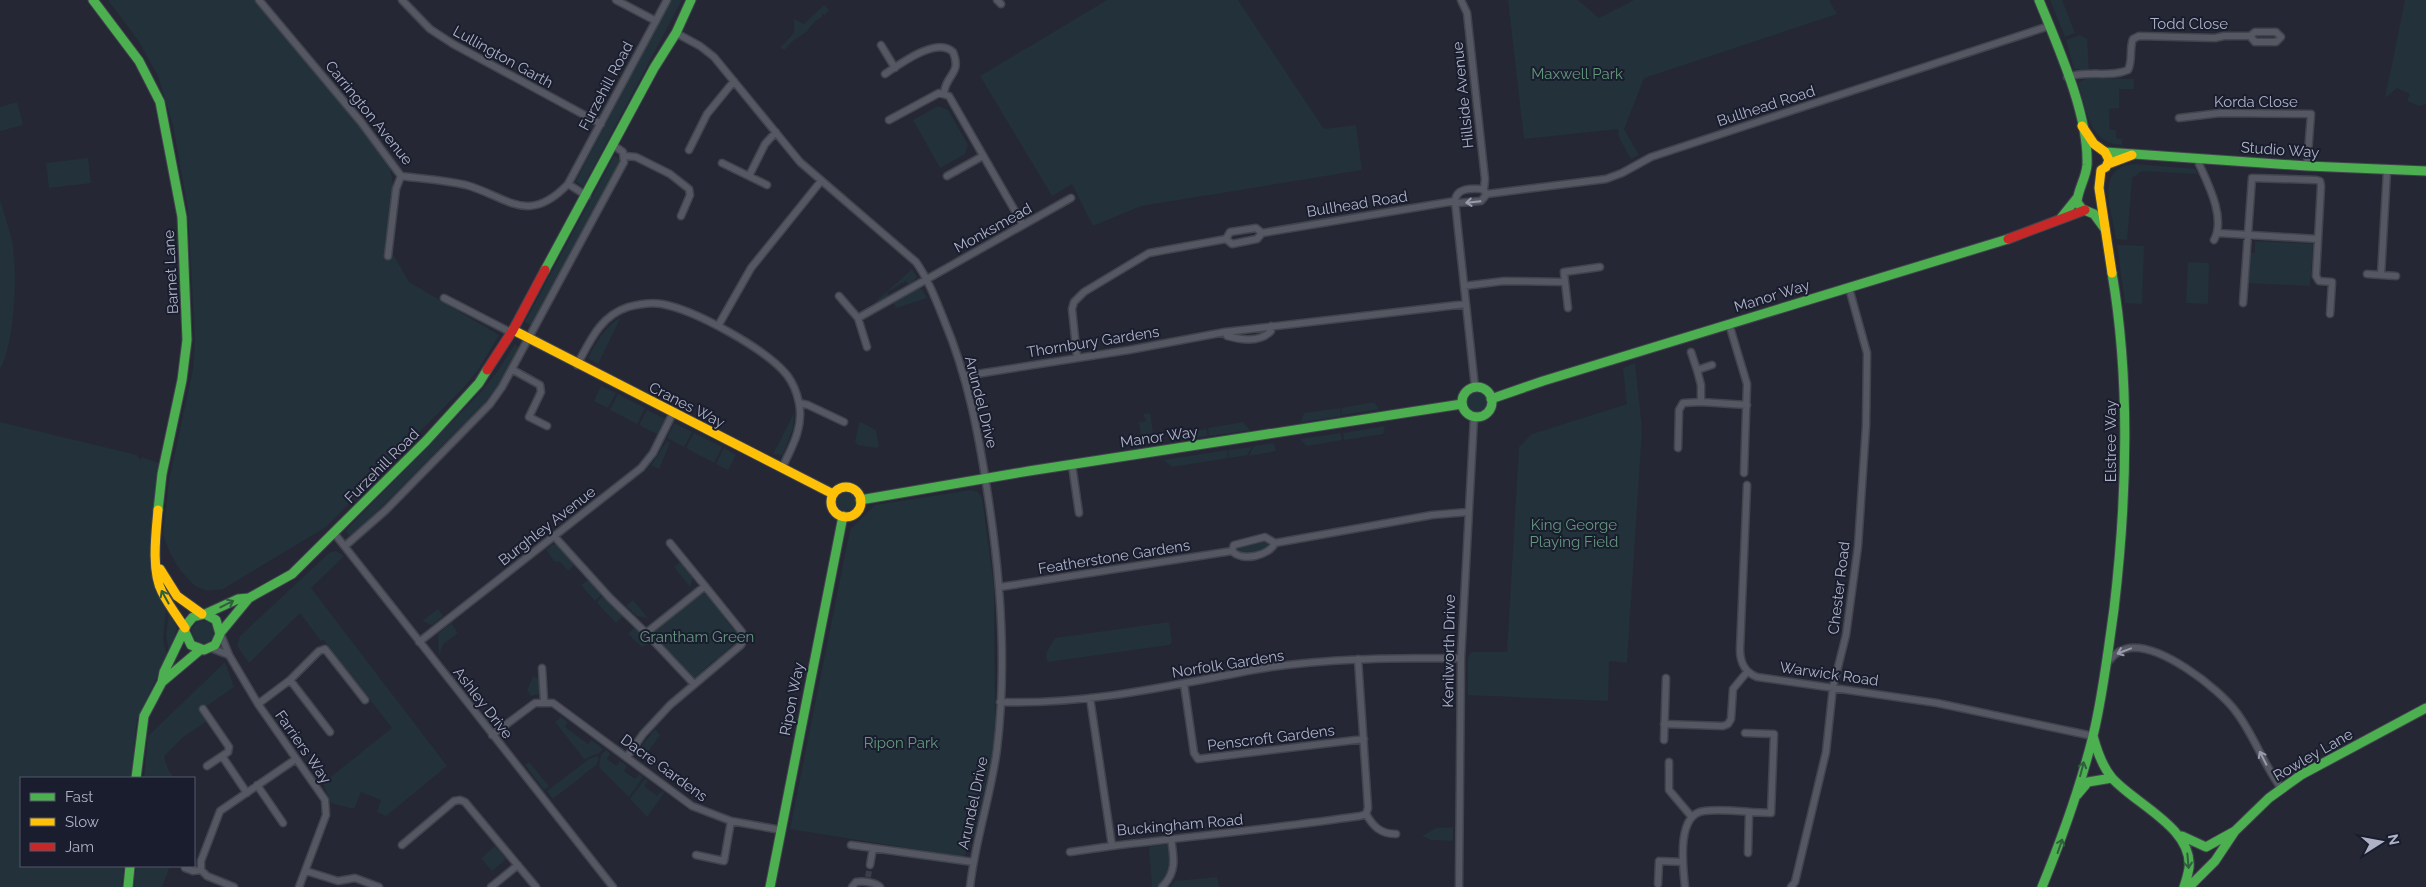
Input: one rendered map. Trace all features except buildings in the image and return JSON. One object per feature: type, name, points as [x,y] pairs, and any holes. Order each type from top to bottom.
[{"type":"street","name":"Barnet Lane","points":[[93,0],[139,62],[160,102],[182,217],[187,340],[182,380],[162,474],[156,530],[157,576],[161,591],[185,630],[190,645],[200,650]]},
{"type":"street","name":"Carrington Avenue","points":[[259,0],[361,122],[401,176],[468,186],[512,205],[526,206],[546,202],[568,184]]},
{"type":"street","name":"Lullington Garth","points":[[402,0],[441,36],[601,124]]},
{"type":"street","points":[[616,0],[656,21]]},
{"type":"street","name":"Furzehill Road","points":[[568,184],[667,0]]},
{"type":"street","name":"Furzehill Road","points":[[221,633],[249,598],[292,574],[334,534],[456,410],[480,383],[513,332],[669,40],[676,33],[691,0]]},
{"type":"street","name":"Hillside Avenue","points":[[1461,0],[1467,13],[1485,192]]},
{"type":"street","name":"Elstree Way","points":[[2039,0],[2050,26],[2082,126],[2087,161],[2079,194]]},
{"type":"street","name":"Bullhead Road","points":[[1455,200],[1459,191],[1485,192],[1606,179],[1652,157],[2050,26]]},
{"type":"street","name":"Arundel Drive","points":[[676,33],[708,51],[800,162],[908,254],[926,279],[950,333],[964,376],[976,425],[986,479],[1000,587],[1000,702],[997,750],[973,862],[970,887]]},
{"type":"street","name":"Todd Close","points":[[2067,77],[2081,73],[2122,73],[2128,70],[2131,64],[2131,45],[2133,39],[2139,36],[2191,36],[2208,38],[2250,36]]},
{"type":"street","points":[[881,45],[895,68]]},
{"type":"street","points":[[884,74],[932,47],[949,48],[956,60],[956,67],[947,81],[944,93]]},
{"type":"street","points":[[689,150],[707,114],[714,108],[723,91],[734,81]]},
{"type":"street","points":[[889,120],[934,95],[944,93]]},
{"type":"street","points":[[944,93],[951,100],[1023,225]]},
{"type":"street","name":"Korda Close","points":[[2180,118],[2220,112],[2311,114],[2307,166]]},
{"type":"street","name":"Elstree Way","points":[[2073,802],[2093,736],[2107,659],[2123,522],[2126,440],[2121,343],[2105,229],[2105,215],[2099,197],[2098,185],[2108,156],[2094,144],[2082,126]]},
{"type":"street","points":[[749,176],[765,144],[776,132]]},
{"type":"street","points":[[345,546],[386,510],[490,404],[513,370],[624,162],[625,156],[623,152],[613,145]]},
{"type":"street","points":[[2104,151],[2090,152],[2087,161],[2092,169],[2105,167]]},
{"type":"street","name":"Studio Way","points":[[2104,151],[2132,155],[2307,166],[2426,171]]},
{"type":"street","name":"Studio Way","points":[[2105,167],[2132,155]]},
{"type":"street","points":[[625,156],[636,157],[661,170],[689,189],[690,195],[681,216]]},
{"type":"street","points":[[947,176],[984,156]]},
{"type":"street","points":[[2199,158],[2199,164],[2214,200],[2217,233],[2214,240]]},
{"type":"street","points":[[722,163],[767,185]]},
{"type":"street","points":[[2382,275],[2387,170]]},
{"type":"street","points":[[388,256],[396,189],[401,176]]},
{"type":"street","points":[[2243,303],[2252,178],[2316,180],[2320,181],[2316,276],[2319,281],[2332,282],[2330,314]]},
{"type":"street","points":[[718,326],[756,260],[821,181]]},
{"type":"street","points":[[568,184],[586,196]]},
{"type":"street","points":[[2087,210],[2096,207],[2099,197],[2090,188],[2079,194],[2079,206],[2087,210],[2105,229]]},
{"type":"street","name":"Bullhead Road","points":[[1077,357],[1071,315],[1074,302],[1078,296],[1149,253],[1226,239],[1230,232],[1256,228],[1262,233],[1455,200],[1462,203],[1481,201],[1485,192]]},
{"type":"street","name":"Manor Way","points":[[2061,218],[2079,194]]},
{"type":"street","name":"Monksmead","points":[[858,318],[1071,198]]},
{"type":"street","points":[[1455,200],[1475,388]]},
{"type":"street","name":"Manor Way","points":[[1491,399],[1543,381],[2028,233],[2061,218],[2087,210]]},
{"type":"street","name":"Bullhead Road","points":[[1226,239],[1232,244],[1258,240],[1262,233]]},
{"type":"street","points":[[2217,233],[2318,239]]},
{"type":"street","points":[[1568,308],[1564,272],[1600,267]]},
{"type":"street","points":[[2368,274],[2396,276]]},
{"type":"street","points":[[1464,286],[1504,281],[1565,282]]},
{"type":"street","name":"Chester Road","points":[[1791,887],[1795,882],[1812,817],[1826,752],[1833,687],[1846,635],[1856,558],[1867,402],[1867,353],[1848,288]]},
{"type":"street","points":[[839,296],[858,318],[868,347]]},
{"type":"street","points":[[444,298],[530,339]]},
{"type":"street","points":[[577,365],[600,325],[627,307],[649,303],[662,304],[718,326],[772,360],[787,375],[794,389],[799,403],[800,415],[797,434],[782,468]]},
{"type":"street","name":"Thornbury Gardens","points":[[964,376],[1129,350],[1225,332],[1466,304]]},
{"type":"street","points":[[1729,324],[1747,384],[1744,473]]},
{"type":"street","name":"Thornbury Gardens","points":[[1225,332],[1227,336],[1249,340],[1267,335],[1271,331],[1271,326]]},
{"type":"street","name":"Cranes Way","points":[[530,339],[577,365],[833,494]]},
{"type":"street","points":[[1691,352],[1701,385],[1700,402]]},
{"type":"street","points":[[1697,370],[1712,365]]},
{"type":"street","points":[[513,370],[540,385],[541,392],[529,417],[547,426]]},
{"type":"street","points":[[1475,388],[1484,389],[1491,399],[1488,413],[1474,417],[1466,412],[1462,404],[1464,395],[1475,388]]},
{"type":"street","points":[[1678,448],[1681,406],[1688,402],[1747,405]]},
{"type":"street","points":[[799,403],[808,405],[844,422]]},
{"type":"street","name":"Manor Way","points":[[860,500],[1462,404]]},
{"type":"street","name":"Burghley Avenue","points":[[419,642],[641,468],[653,453],[673,414]]},
{"type":"street","name":"Kenilworth Drive","points":[[1459,887],[1461,658],[1474,417]]},
{"type":"street","points":[[1072,465],[1079,513]]},
{"type":"street","points":[[1664,724],[1723,726],[1728,724],[1731,719],[1733,690],[1747,672],[1740,656],[1747,485]]},
{"type":"street","points":[[849,487],[857,492],[860,500],[856,513],[843,516],[832,508],[833,494],[840,488],[849,487]]},
{"type":"street","name":"Featherstone Gardens","points":[[1232,551],[1234,545],[1239,542],[1265,537],[1276,543],[1432,515],[1468,512]]},
{"type":"street","name":"Ripon Way","points":[[770,887],[843,516]]},
{"type":"street","name":"Ashley Drive","points":[[334,534],[612,887]]},
{"type":"street","points":[[554,536],[610,598],[694,684]]},
{"type":"street","points":[[626,757],[657,718],[741,645],[744,639],[742,632],[670,543]]},
{"type":"street","name":"Featherstone Gardens","points":[[1232,551],[1236,556],[1242,557],[1267,553],[1272,550],[1276,543]]},
{"type":"street","name":"Featherstone Gardens","points":[[1000,587],[1232,551]]},
{"type":"street","name":"Barnet Lane","points":[[157,562],[173,593],[188,606],[216,620],[221,633]]},
{"type":"street","points":[[646,633],[705,586]]},
{"type":"street","name":"Furzehill Road","points":[[204,614],[238,598],[249,598]]},
{"type":"street","points":[[136,777],[144,716],[162,682],[164,672],[185,630],[193,617],[204,614]]},
{"type":"street","points":[[162,682],[200,650],[211,648],[218,643],[221,633]]},
{"type":"street","name":"Farriers Way","points":[[221,633],[229,655],[258,704],[322,795],[326,810],[299,887]]},
{"type":"street","points":[[211,648],[229,655]]},
{"type":"street","points":[[2107,659],[2125,649],[2145,650],[2177,663],[2210,685],[2234,709],[2281,788]]},
{"type":"street","points":[[258,704],[290,680],[319,651],[325,650],[365,700]]},
{"type":"street","name":"Norfolk Gardens","points":[[1000,702],[1060,702],[1184,684],[1254,670],[1358,659],[1461,658]]},
{"type":"street","points":[[1358,659],[1368,808],[1366,814],[1377,829],[1396,834]]},
{"type":"street","points":[[492,735],[535,703],[544,701],[542,668]]},
{"type":"street","name":"Warwick Road","points":[[1747,672],[1757,677],[1937,703],[2093,736]]},
{"type":"street","points":[[1664,740],[1666,678]]},
{"type":"street","points":[[290,680],[330,732]]},
{"type":"street","name":"Penscroft Gardens","points":[[1184,684],[1194,753],[1198,759],[1364,739]]},
{"type":"street","name":"Buckingham Road","points":[[1090,698],[1112,846],[1269,829],[1366,814]]},
{"type":"street","name":"Dacre Gardens","points":[[544,701],[558,706],[692,806],[708,814],[731,821],[781,830]]},
{"type":"street","name":"Rowley Lane","points":[[2189,887],[2232,839],[2235,831],[2281,788],[2301,775],[2426,708]]},
{"type":"street","points":[[203,709],[228,743],[228,752],[207,766]]},
{"type":"street","points":[[1684,887],[1683,862],[1686,826],[1691,816],[1703,810],[1771,813],[1774,734],[1745,733]]},
{"type":"street","points":[[2093,736],[2099,758],[2112,778],[2182,836],[2206,846],[2235,831]]},
{"type":"street","points":[[222,756],[247,792]]},
{"type":"street","points":[[201,870],[201,861],[220,811],[296,759]]},
{"type":"street","points":[[1669,762],[1669,790],[1691,816]]},
{"type":"street","points":[[2042,887],[2056,855],[2073,802],[2088,782],[2112,778]]},
{"type":"street","points":[[257,785],[283,823]]},
{"type":"street","points":[[402,845],[454,802],[460,800],[465,802],[536,887]]},
{"type":"street","points":[[1748,853],[1749,813]]},
{"type":"street","points":[[696,854],[724,861],[731,821]]},
{"type":"street","points":[[2182,836],[2189,865],[2184,887]]},
{"type":"street","points":[[1162,887],[1173,873],[1172,839]]},
{"type":"street","points":[[851,845],[973,862]]},
{"type":"street","points":[[1070,852],[1112,846]]},
{"type":"street","points":[[870,865],[873,848]]},
{"type":"street","points":[[1658,884],[1659,861],[1683,862]]},
{"type":"street","points":[[490,887],[518,865]]},
{"type":"street","points":[[128,887],[130,867]]},
{"type":"street","points":[[185,868],[193,871],[201,870],[208,876],[232,887]]},
{"type":"street","points":[[306,871],[338,881],[355,878],[378,887]]},
{"type":"street","points":[[852,887],[856,882],[868,880],[880,887]]},
{"type":"green space","points":[[108,0],[255,0],[363,130],[390,168],[393,184],[385,245],[386,258],[394,256],[409,282],[499,335],[478,370],[465,386],[326,527],[223,589],[207,591],[195,586],[180,570],[169,551],[163,534],[169,481],[193,369],[195,339],[188,210],[173,125],[158,76],[138,40]]},
{"type":"green space","points":[[670,0],[682,0],[583,187],[576,181]]},
{"type":"green space","points":[[1107,0],[1238,0],[1324,129],[1356,125],[1362,170],[1141,206],[1093,226],[1072,184],[1052,196],[980,76]]},
{"type":"green space","name":"Maxwell Park","points":[[1508,0],[1578,0],[1599,18],[1634,0],[1829,0],[1837,14],[1644,78],[1624,129],[1639,155],[1631,159],[1619,138],[1618,129],[1524,139]]},
{"type":"green space","points":[[2050,0],[2062,0],[2075,33],[2065,37]]},
{"type":"green space","points":[[2405,0],[2426,0],[2426,104],[2420,106],[2407,101],[2410,94],[2397,88],[2385,98]]},
{"type":"green space","points":[[824,5],[829,10],[825,15],[822,13],[822,17],[815,21],[805,33],[785,50],[780,48],[794,33],[794,19],[804,24]]},
{"type":"green space","points":[[2080,35],[2087,39],[2089,70],[2074,69],[2066,40]]},
{"type":"green space","points":[[2087,78],[2134,79],[2134,89],[2119,89],[2119,108],[2109,109],[2110,130],[2116,130],[2116,138],[2122,139],[2122,145],[2111,143],[2102,138],[2091,123],[2078,83]]},
{"type":"green space","points":[[17,102],[23,125],[0,131],[0,107]]},
{"type":"green space","points":[[938,106],[948,110],[968,145],[965,154],[940,168],[913,120]]},
{"type":"green space","points":[[614,156],[621,160],[533,326],[525,322]]},
{"type":"green space","points":[[88,158],[91,183],[49,188],[46,163]]},
{"type":"green space","points":[[2136,164],[2195,169],[2198,174],[2142,171],[2132,178],[2127,240],[2116,239],[2109,204],[2108,192],[2110,181],[2114,173],[2123,167]]},
{"type":"green space","points":[[0,200],[12,241],[15,287],[9,343],[0,369]]},
{"type":"green space","points":[[2255,241],[2313,244],[2310,286],[2248,283],[2250,253],[2255,253]]},
{"type":"green space","points":[[2117,245],[2144,246],[2142,304],[2125,303]]},
{"type":"green space","points":[[2188,262],[2209,263],[2208,304],[2186,303]]},
{"type":"green space","points":[[912,269],[917,277],[909,285],[906,281],[887,292],[889,296],[873,304]]},
{"type":"green space","points":[[918,287],[927,298],[896,308],[893,301]]},
{"type":"green space","points":[[621,317],[598,364],[588,358],[602,335]]},
{"type":"green space","points":[[515,344],[520,350],[505,377],[488,399],[365,524],[349,536],[346,530],[480,393],[497,372]]},
{"type":"green space","name":"King George Playing Field","points":[[1635,363],[1642,429],[1627,663],[1609,661],[1608,701],[1468,695],[1468,658],[1471,652],[1507,652],[1519,447],[1532,434],[1627,404],[1623,368]]},
{"type":"green space","points":[[601,386],[616,393],[608,408],[594,401]]},
{"type":"green space","points":[[1477,391],[1487,398],[1488,402],[1481,412],[1477,413],[1467,406],[1466,402],[1473,392]]},
{"type":"green space","points":[[618,394],[645,408],[637,424],[610,410]]},
{"type":"green space","points":[[1374,402],[1379,409],[1342,415],[1341,408]]},
{"type":"green space","points":[[1340,408],[1341,416],[1301,422],[1304,413]]},
{"type":"green space","points":[[647,410],[665,419],[657,434],[639,425]]},
{"type":"green space","points":[[794,413],[793,428],[783,455],[773,454]]},
{"type":"green space","points":[[1150,413],[1153,433],[1141,435],[1139,422],[1146,421],[1143,414]]},
{"type":"green space","points":[[0,422],[137,455],[141,461],[141,457],[160,463],[150,555],[156,590],[166,607],[163,640],[167,656],[137,719],[131,777],[20,777],[20,867],[124,867],[122,887],[0,887]]},
{"type":"green space","points":[[861,422],[876,430],[879,446],[877,448],[858,445],[855,442],[859,423]]},
{"type":"green space","points":[[1243,422],[1250,430],[1209,436],[1208,428]]},
{"type":"green space","points":[[674,423],[692,432],[684,447],[667,438]]},
{"type":"green space","points":[[1385,426],[1383,434],[1344,440],[1343,433]]},
{"type":"green space","points":[[1206,429],[1208,436],[1171,442],[1174,434]]},
{"type":"green space","points":[[694,433],[722,447],[714,463],[686,448]]},
{"type":"green space","points":[[1341,433],[1342,440],[1307,446],[1300,439]]},
{"type":"green space","points":[[667,441],[670,443],[659,469],[651,465]]},
{"type":"green space","points":[[1274,443],[1276,451],[1249,456],[1254,446]]},
{"type":"green space","points":[[1252,447],[1247,455],[1229,458],[1228,450]]},
{"type":"green space","points":[[724,448],[736,455],[728,470],[716,464]]},
{"type":"green space","points":[[1227,450],[1228,458],[1172,467],[1164,460]]},
{"type":"green space","name":"Ripon Park","points":[[971,490],[978,492],[982,498],[994,587],[995,726],[992,755],[974,835],[964,857],[790,829],[850,530],[875,505]]},
{"type":"green space","points":[[842,491],[850,491],[856,497],[856,505],[850,511],[842,511],[836,505],[836,497]]},
{"type":"green space","points":[[1265,540],[1270,544],[1267,550],[1241,554],[1238,552],[1237,547]]},
{"type":"green space","points":[[559,544],[575,564],[568,571],[560,562],[554,561],[546,550],[552,545]]},
{"type":"green space","points":[[336,551],[344,556],[311,588],[447,766],[386,816],[377,812],[381,800],[361,792],[354,809],[331,803],[323,783],[392,728],[323,639],[321,641],[300,613],[249,663],[237,646],[240,636],[329,553]]},
{"type":"green space","points":[[680,562],[693,578],[690,587],[674,567]]},
{"type":"green space","points":[[589,579],[602,594],[595,601],[581,585]]},
{"type":"green space","name":"Grantham Green","points":[[701,593],[707,594],[726,615],[725,619],[733,629],[737,629],[741,639],[739,644],[735,643],[721,655],[720,660],[716,659],[702,671],[702,675],[695,678],[691,677],[657,639],[655,631]]},
{"type":"green space","points":[[603,595],[623,616],[616,623],[597,603]]},
{"type":"green space","points":[[633,600],[648,618],[637,616],[626,606]]},
{"type":"green space","points":[[438,609],[443,616],[432,625],[422,621]]},
{"type":"green space","points":[[169,611],[177,628],[169,652],[166,635]]},
{"type":"green space","points":[[203,621],[211,624],[214,632],[211,640],[203,643],[195,640],[192,632],[195,624]]},
{"type":"green space","points":[[1169,622],[1172,643],[1169,645],[1047,662],[1046,653],[1055,638]]},
{"type":"green space","points":[[451,623],[458,633],[443,644],[439,656],[438,634]]},
{"type":"green space","points":[[635,627],[651,642],[642,647],[628,634]]},
{"type":"green space","points":[[225,662],[234,687],[201,710],[207,721],[182,738],[164,756],[168,769],[173,777],[144,777],[148,736]]},
{"type":"green space","points":[[533,676],[540,680],[540,694],[531,696],[527,690]]},
{"type":"green space","points":[[561,717],[568,722],[565,727],[588,744],[592,740],[603,749],[599,753],[584,759],[555,722]]},
{"type":"green space","points":[[655,729],[660,735],[642,760],[641,747]]},
{"type":"green space","points":[[606,750],[610,753],[607,759],[616,766],[620,761],[627,766],[624,771],[635,779],[639,774],[643,777],[629,797],[599,767],[601,755]]},
{"type":"green space","points":[[597,756],[599,759],[596,765],[553,799],[547,791],[589,759]]},
{"type":"green space","points":[[529,762],[549,786],[544,790],[525,765]]},
{"type":"green space","points":[[645,779],[648,781],[644,786],[657,796],[662,791],[664,793],[647,817],[630,799]]},
{"type":"green space","points":[[1453,827],[1453,841],[1431,840],[1422,836],[1436,828]]},
{"type":"green space","points":[[1166,844],[1171,856],[1169,867],[1158,887],[1152,887],[1149,847]]},
{"type":"green space","points":[[495,846],[506,859],[492,871],[481,858]]},
{"type":"green space","points":[[136,867],[170,867],[162,887],[134,887]]},
{"type":"green space","points":[[1217,877],[1219,887],[1170,887],[1175,881]]},
{"type":"tunnel","points":[[868,877],[870,865]]},
{"type":"traffic: fast","points":[[93,0],[139,61],[160,102],[182,217],[187,340],[182,380],[162,474],[158,510]]},
{"type":"traffic: fast","points":[[545,270],[654,68],[676,33],[691,0]]},
{"type":"traffic: fast","points":[[2039,0],[2071,81],[2083,125],[2087,165],[2077,202],[2082,209],[2094,214],[2105,229]]},
{"type":"traffic: fast","points":[[2105,152],[2307,166],[2426,171]]},
{"type":"traffic: fast","points":[[2061,218],[2077,198]]},
{"type":"traffic: fast","points":[[1491,399],[1543,381],[2008,239]]},
{"type":"traffic: fast","points":[[2042,887],[2070,813],[2093,736],[2114,609],[2122,525],[2125,441],[2122,357],[2112,273]]},
{"type":"traffic: fast","points":[[205,614],[238,599],[249,598],[292,574],[426,441],[479,383],[487,370]]},
{"type":"traffic: fast","points":[[1477,387],[1483,388],[1491,396],[1492,402],[1491,408],[1483,416],[1477,417],[1471,416],[1463,408],[1462,402],[1463,396],[1471,388],[1477,387]]},
{"type":"traffic: fast","points":[[860,500],[1029,471],[1462,404]]},
{"type":"traffic: fast","points":[[770,887],[843,516]]},
{"type":"traffic: fast","points":[[221,632],[249,598]]},
{"type":"traffic: fast","points":[[136,777],[144,716],[162,682],[164,672],[187,624],[193,617],[205,614],[216,620],[220,634],[215,645],[204,650],[191,645],[185,632]]},
{"type":"traffic: fast","points":[[162,682],[200,650]]},
{"type":"traffic: fast","points":[[2189,887],[2215,861],[2235,831],[2269,798],[2301,775],[2426,708]]},
{"type":"traffic: fast","points":[[2093,736],[2100,758],[2112,778],[2161,818],[2182,841],[2188,854],[2189,868],[2184,887]]},
{"type":"traffic: fast","points":[[2077,795],[2088,782],[2112,778]]},
{"type":"traffic: fast","points":[[2182,836],[2206,847],[2235,831]]},
{"type":"traffic: fast","points":[[128,887],[130,867]]},
{"type":"traffic: slow","points":[[2082,126],[2094,144],[2105,152],[2109,160],[2106,167],[2101,170],[2099,188],[2112,273]]},
{"type":"traffic: slow","points":[[2108,164],[2132,155]]},
{"type":"traffic: slow","points":[[513,330],[833,494]]},
{"type":"traffic: slow","points":[[846,487],[852,488],[860,496],[861,502],[860,508],[852,516],[846,517],[840,516],[832,508],[831,502],[832,496],[840,488],[846,487]]},
{"type":"traffic: slow","points":[[158,510],[155,552],[156,574],[162,592],[185,628]]},
{"type":"traffic: slow","points":[[160,569],[177,596],[202,614]]},
{"type":"traffic: jam","points":[[2008,239],[2085,210]]},
{"type":"traffic: jam","points":[[487,370],[513,330],[545,270]]}]
